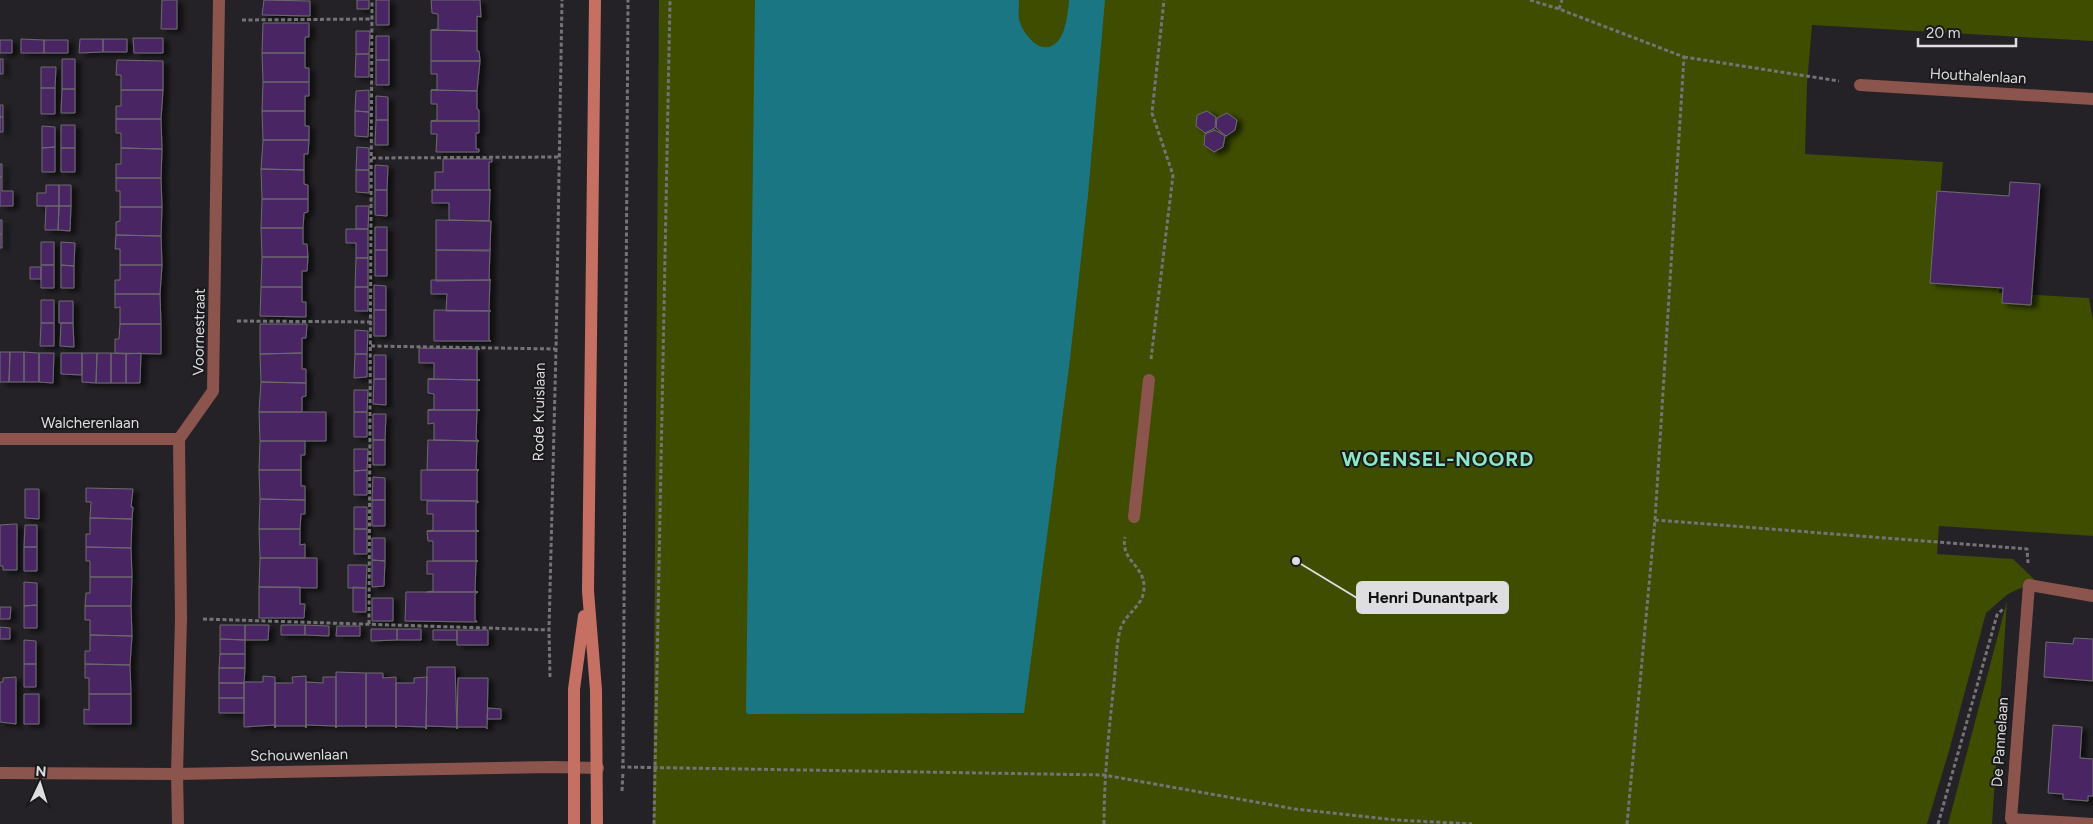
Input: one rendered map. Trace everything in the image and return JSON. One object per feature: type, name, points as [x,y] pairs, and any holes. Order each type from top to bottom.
[{"type":"main road","points":[[595,0],[588,591],[596,690],[597,824]]},
{"type":"main road","points":[[574,824],[574,689],[588,591]]},
{"type":"street","name":"Voornestraat","points":[[180,439],[213,391],[216,321],[219,0]]},
{"type":"street","name":"Houthalenlaan","points":[[1860,85],[2093,99]]},
{"type":"street","points":[[1134,517],[1149,380]]},
{"type":"street","name":"Walcherenlaan","points":[[0,439],[180,439]]},
{"type":"street","points":[[178,824],[177,774],[181,618],[180,439]]},
{"type":"street","points":[[2028,586],[2093,596]]},
{"type":"street","name":"De Pannelaan","points":[[2028,586],[2010,818],[2093,824]]},
{"type":"street","name":"Schouwenlaan","points":[[0,773],[177,774],[598,768]]},
{"type":"path","points":[[369,624],[372,0]]},
{"type":"path","name":"Rode Kruislaan","points":[[550,679],[549,630],[562,0]]},
{"type":"path","points":[[622,796],[628,0]]},
{"type":"path","points":[[654,824],[670,0]]},
{"type":"path","points":[[1149,380],[1172,175],[1152,113],[1164,0]]},
{"type":"path","points":[[1530,0],[1559,9],[1684,57],[1860,85]]},
{"type":"path","points":[[1559,9],[1562,0]]},
{"type":"path","points":[[219,20],[372,20]]},
{"type":"path","points":[[1627,824],[1655,520],[1684,57]]},
{"type":"path","points":[[372,158],[559,156]]},
{"type":"path","points":[[216,321],[371,322]]},
{"type":"path","points":[[371,346],[556,349]]},
{"type":"path","points":[[1104,824],[1104,775],[1120,630],[1142,600],[1144,587],[1142,576],[1137,567],[1128,559],[1124,549],[1127,532],[1134,517]]},
{"type":"path","points":[[1655,520],[2027,549],[2028,586],[1997,615],[1938,824]]},
{"type":"path","points":[[181,618],[549,630]]},
{"type":"path","points":[[598,768],[654,767],[1104,775],[1295,809],[1396,820],[1472,824]]},
{"type":"green space","points":[[659,0],[2093,0],[2093,41],[1812,25],[1807,84],[1805,154],[1943,162],[1934,272],[2000,274],[1999,293],[2089,298],[2093,321],[2093,536],[1939,526],[1937,554],[2013,559],[2036,581],[2008,594],[1986,613],[1949,751],[1927,824],[653,824]]},
{"type":"green space","points":[[2007,601],[1992,824],[1948,824]]},
{"type":"water","points":[[755,0],[1019,0],[1019,20],[1021,26],[1029,38],[1040,46],[1046,47],[1052,46],[1061,37],[1066,22],[1069,0],[1105,0],[1088,195],[1070,359],[1024,713],[748,714],[746,712]]},
{"type":"building","points":[[162,0],[177,0],[177,29],[161,29]]},
{"type":"building","points":[[264,0],[310,1],[310,16],[262,15]]},
{"type":"building","points":[[357,0],[369,0],[369,9],[357,9]]},
{"type":"building","points":[[376,0],[389,0],[389,25],[376,25]]},
{"type":"building","points":[[431,0],[480,0],[481,17],[477,16],[477,31],[431,30],[438,29],[438,14],[432,13]]},
{"type":"building","points":[[263,23],[309,23],[309,37],[305,37],[305,53],[262,53]]},
{"type":"building","points":[[431,30],[477,31],[477,51],[479,51],[480,61],[431,61]]},
{"type":"building","points":[[356,31],[370,31],[369,54],[356,54]]},
{"type":"building","points":[[376,36],[389,36],[389,60],[376,60]]},
{"type":"building","points":[[133,38],[163,38],[163,53],[134,53]]},
{"type":"building","points":[[21,39],[44,40],[44,53],[21,53]]},
{"type":"building","points":[[80,39],[103,39],[103,52],[79,53]]},
{"type":"building","points":[[103,39],[127,39],[127,52],[103,52]]},
{"type":"building","points":[[0,40],[12,40],[12,53],[0,53]]},
{"type":"building","points":[[44,40],[68,40],[68,53],[44,53]]},
{"type":"building","points":[[262,53],[305,53],[305,68],[309,68],[309,82],[263,82]]},
{"type":"building","points":[[356,54],[369,54],[369,77],[355,77]]},
{"type":"building","points":[[0,59],[3,59],[3,74],[0,74]]},
{"type":"building","points":[[62,59],[75,59],[75,89],[62,89]]},
{"type":"building","points":[[117,60],[163,61],[163,90],[121,90],[121,75],[116,75]]},
{"type":"building","points":[[376,60],[389,60],[389,85],[376,85]]},
{"type":"building","points":[[431,61],[480,61],[477,91],[431,90],[437,90],[437,74],[431,74]]},
{"type":"building","points":[[41,67],[56,67],[55,88],[41,88]]},
{"type":"building","points":[[263,82],[309,82],[309,96],[305,96],[305,111],[262,111]]},
{"type":"building","points":[[41,88],[55,88],[55,114],[41,114]]},
{"type":"building","points":[[62,89],[75,89],[75,113],[61,113]]},
{"type":"building","points":[[121,90],[163,90],[161,119],[116,119],[116,106],[121,106]]},
{"type":"building","points":[[369,90],[369,112],[355,111],[356,91]]},
{"type":"building","points":[[431,90],[477,91],[479,121],[431,121],[437,120],[437,104],[431,104]]},
{"type":"building","points":[[376,96],[388,97],[388,120],[376,120]]},
{"type":"building","points":[[0,105],[3,105],[3,117],[0,117]]},
{"type":"building","points":[[262,111],[305,111],[305,126],[309,126],[309,140],[263,140]]},
{"type":"building","points":[[355,111],[369,112],[368,137],[355,136]]},
{"type":"building","points":[[1207,111],[1216,117],[1215,128],[1205,133],[1196,126],[1197,115]]},
{"type":"building","points":[[1227,113],[1237,120],[1235,130],[1226,136],[1216,128],[1217,118]]},
{"type":"building","points":[[0,117],[3,117],[3,132],[0,132]]},
{"type":"building","points":[[116,119],[161,119],[162,149],[121,148],[121,133],[116,133]]},
{"type":"building","points":[[376,120],[388,120],[388,145],[375,145]]},
{"type":"building","points":[[431,121],[479,121],[479,133],[476,133],[476,149],[479,149],[479,152],[436,152],[437,134],[431,134]]},
{"type":"building","points":[[61,125],[75,125],[75,148],[61,148]]},
{"type":"building","points":[[42,126],[55,127],[55,147],[42,148]]},
{"type":"building","points":[[1215,130],[1225,136],[1223,147],[1214,152],[1204,145],[1205,134]]},
{"type":"building","points":[[263,140],[309,140],[308,154],[304,154],[304,170],[261,169]]},
{"type":"building","points":[[55,147],[55,172],[42,172],[42,148]]},
{"type":"building","points":[[357,147],[369,148],[369,170],[356,170]]},
{"type":"building","points":[[61,148],[75,148],[75,172],[61,172]]},
{"type":"building","points":[[121,148],[162,149],[161,178],[116,178],[116,164],[121,164]]},
{"type":"building","points":[[443,159],[492,159],[492,162],[489,162],[489,190],[435,190],[435,172],[443,172]]},
{"type":"building","points":[[0,164],[2,164],[2,177],[0,177]]},
{"type":"building","points":[[375,165],[388,166],[387,190],[375,190]]},
{"type":"building","points":[[261,169],[304,170],[304,184],[308,185],[308,199],[262,199]]},
{"type":"building","points":[[356,170],[369,170],[369,193],[356,192]]},
{"type":"building","points":[[0,177],[2,177],[2,191],[13,191],[13,206],[0,206]]},
{"type":"building","points":[[116,178],[161,178],[162,207],[120,207],[120,191],[116,191]]},
{"type":"building","points":[[2010,182],[2040,184],[2031,305],[2002,303],[2003,288],[1930,283],[1937,191],[2009,196]]},
{"type":"building","points":[[46,185],[59,185],[59,206],[37,206],[37,193],[46,193]]},
{"type":"building","points":[[59,185],[71,185],[71,206],[59,206]]},
{"type":"building","points":[[375,190],[387,190],[387,216],[375,215]]},
{"type":"building","points":[[432,190],[491,190],[489,221],[449,220],[449,203],[432,203]]},
{"type":"building","points":[[262,199],[308,199],[308,212],[304,213],[303,228],[261,228]]},
{"type":"building","points":[[46,206],[59,206],[58,230],[45,230]]},
{"type":"building","points":[[59,206],[71,206],[70,231],[58,230]]},
{"type":"building","points":[[356,206],[369,206],[368,229],[356,229]]},
{"type":"building","points":[[120,207],[162,207],[161,236],[116,235],[116,222],[120,221]]},
{"type":"building","points":[[0,220],[2,220],[2,234],[0,234]]},
{"type":"building","points":[[436,220],[491,221],[491,250],[436,250]]},
{"type":"building","points":[[375,227],[387,227],[387,250],[375,250]]},
{"type":"building","points":[[261,228],[303,228],[303,244],[307,244],[308,257],[262,257]]},
{"type":"building","points":[[346,229],[368,229],[368,258],[356,258],[356,243],[346,243]]},
{"type":"building","points":[[0,234],[2,234],[2,248],[0,248]]},
{"type":"building","points":[[116,235],[161,236],[162,265],[120,265],[120,249],[115,249]]},
{"type":"building","points":[[41,242],[54,242],[54,265],[41,265]]},
{"type":"building","points":[[61,242],[75,243],[74,266],[61,265]]},
{"type":"building","points":[[375,250],[387,250],[387,276],[375,276]]},
{"type":"building","points":[[436,250],[490,251],[489,279],[491,280],[436,281]]},
{"type":"building","points":[[262,257],[308,257],[307,271],[302,271],[302,287],[261,287]]},
{"type":"building","points":[[356,258],[368,258],[368,287],[355,287]]},
{"type":"building","points":[[41,265],[54,265],[54,288],[41,288]]},
{"type":"building","points":[[61,265],[74,266],[74,288],[61,288]]},
{"type":"building","points":[[120,265],[162,265],[160,294],[115,294],[115,280],[120,280]]},
{"type":"building","points":[[30,267],[41,267],[41,279],[30,279]]},
{"type":"building","points":[[431,280],[490,280],[489,309],[491,311],[446,311],[447,294],[431,294]]},
{"type":"building","points":[[374,285],[386,286],[386,310],[374,310]]},
{"type":"building","points":[[261,287],[302,287],[302,302],[306,302],[306,317],[260,316]]},
{"type":"building","points":[[355,287],[368,287],[368,311],[355,311]]},
{"type":"building","points":[[115,294],[160,294],[161,324],[120,324],[120,307],[115,308]]},
{"type":"building","points":[[41,300],[54,300],[54,323],[41,323]]},
{"type":"building","points":[[59,301],[73,301],[73,323],[59,323]]},
{"type":"building","points":[[374,310],[386,310],[386,336],[374,336]]},
{"type":"building","points":[[434,310],[489,311],[489,340],[491,341],[434,341]]},
{"type":"building","points":[[41,323],[54,323],[54,346],[40,346]]},
{"type":"building","points":[[61,323],[73,323],[74,347],[60,346]]},
{"type":"building","points":[[120,324],[161,324],[161,354],[115,353],[115,339],[119,339]]},
{"type":"building","points":[[260,324],[307,324],[306,338],[302,338],[302,353],[260,354]]},
{"type":"building","points":[[355,330],[368,331],[367,354],[355,354]]},
{"type":"building","points":[[419,348],[480,349],[477,350],[477,380],[428,379],[434,379],[434,363],[419,363]]},
{"type":"building","points":[[0,352],[10,352],[9,382],[0,382]]},
{"type":"building","points":[[10,352],[24,352],[24,382],[9,382]]},
{"type":"building","points":[[24,352],[39,353],[39,382],[24,382]]},
{"type":"building","points":[[39,353],[54,353],[53,383],[39,382]]},
{"type":"building","points":[[61,353],[82,353],[82,375],[61,374]]},
{"type":"building","points":[[82,353],[97,353],[96,383],[82,382]]},
{"type":"building","points":[[97,353],[111,353],[111,383],[96,383]]},
{"type":"building","points":[[111,353],[126,354],[126,383],[111,383]]},
{"type":"building","points":[[141,353],[140,383],[126,383],[126,354]]},
{"type":"building","points":[[302,353],[302,369],[306,369],[306,383],[261,382],[260,354]]},
{"type":"building","points":[[355,354],[367,354],[367,377],[354,378]]},
{"type":"building","points":[[374,355],[386,355],[386,379],[374,379]]},
{"type":"building","points":[[374,379],[386,379],[386,405],[373,404]]},
{"type":"building","points":[[428,379],[480,380],[477,381],[477,410],[428,410],[434,409],[434,394],[428,393]]},
{"type":"building","points":[[261,382],[306,383],[306,396],[302,397],[302,412],[259,412]]},
{"type":"building","points":[[354,390],[368,390],[367,412],[354,412]]},
{"type":"building","points":[[428,410],[480,410],[477,411],[476,439],[479,441],[434,440],[434,423],[428,424]]},
{"type":"building","points":[[259,412],[326,412],[326,441],[260,441]]},
{"type":"building","points":[[354,412],[367,412],[367,437],[354,437]]},
{"type":"building","points":[[373,414],[386,414],[385,440],[373,440]]},
{"type":"building","points":[[373,440],[385,440],[385,465],[373,465]]},
{"type":"building","points":[[428,440],[479,441],[477,442],[476,469],[479,470],[427,470]]},
{"type":"building","points":[[260,441],[305,441],[305,455],[301,455],[301,470],[259,470]]},
{"type":"building","points":[[354,449],[368,449],[367,470],[354,471]]},
{"type":"building","points":[[259,470],[301,470],[301,486],[305,486],[305,500],[260,499]]},
{"type":"building","points":[[367,470],[367,495],[354,495],[354,471]]},
{"type":"building","points":[[421,470],[479,470],[477,472],[478,501],[421,500]]},
{"type":"building","points":[[373,477],[385,478],[385,500],[372,500]]},
{"type":"building","points":[[86,488],[133,489],[132,519],[90,518],[91,502],[86,502]]},
{"type":"building","points":[[25,489],[39,489],[39,519],[25,518]]},
{"type":"building","points":[[260,499],[305,500],[305,514],[301,514],[300,529],[259,529]]},
{"type":"building","points":[[372,500],[385,500],[385,526],[372,526]]},
{"type":"building","points":[[427,501],[478,501],[478,503],[476,502],[476,530],[479,531],[427,531],[433,530],[433,514],[427,514]]},
{"type":"building","points":[[354,507],[367,507],[367,529],[354,529]]},
{"type":"building","points":[[90,518],[132,519],[131,548],[86,547],[86,534],[90,534]]},
{"type":"building","points":[[17,524],[17,570],[3,570],[3,566],[0,566],[0,525]]},
{"type":"building","points":[[25,525],[37,525],[37,547],[24,547]]},
{"type":"building","points":[[259,529],[300,529],[300,545],[305,544],[305,558],[260,558]]},
{"type":"building","points":[[354,529],[367,529],[367,554],[354,554]]},
{"type":"building","points":[[427,531],[479,531],[476,532],[476,561],[433,561],[433,541],[428,541]]},
{"type":"building","points":[[372,538],[385,538],[385,561],[372,560]]},
{"type":"building","points":[[24,547],[37,547],[37,571],[24,571]]},
{"type":"building","points":[[86,547],[131,548],[132,577],[90,577],[90,561],[86,561]]},
{"type":"building","points":[[260,558],[317,558],[317,588],[259,587]]},
{"type":"building","points":[[372,560],[385,561],[384,586],[372,587]]},
{"type":"building","points":[[427,561],[478,561],[476,562],[475,591],[478,592],[427,592],[433,591],[433,574],[427,574]]},
{"type":"building","points":[[348,565],[367,565],[366,588],[348,588]]},
{"type":"building","points":[[90,577],[132,577],[131,606],[85,606],[86,593],[90,593]]},
{"type":"building","points":[[24,582],[37,583],[37,605],[24,606]]},
{"type":"building","points":[[259,587],[300,587],[300,604],[305,604],[304,618],[259,618]]},
{"type":"building","points":[[353,587],[366,588],[366,612],[353,612]]},
{"type":"building","points":[[406,592],[478,592],[475,594],[475,621],[477,622],[405,621]]},
{"type":"building","points":[[372,598],[393,598],[393,621],[372,621]]},
{"type":"building","points":[[37,605],[37,628],[24,628],[24,606]]},
{"type":"building","points":[[85,606],[131,606],[132,636],[90,635],[90,620],[85,620]]},
{"type":"building","points":[[0,607],[11,607],[10,619],[0,619]]},
{"type":"building","points":[[220,625],[245,625],[245,640],[220,639]]},
{"type":"building","points":[[245,625],[269,625],[268,640],[245,640]]},
{"type":"building","points":[[281,625],[305,625],[305,635],[281,635]]},
{"type":"building","points":[[305,625],[329,626],[329,636],[305,635]]},
{"type":"building","points":[[337,626],[360,626],[360,636],[336,636]]},
{"type":"building","points":[[0,627],[10,628],[10,639],[0,639]]},
{"type":"building","points":[[371,629],[397,629],[397,640],[371,641]]},
{"type":"building","points":[[397,629],[421,629],[421,640],[397,640]]},
{"type":"building","points":[[433,630],[457,630],[457,640],[433,640]]},
{"type":"building","points":[[457,630],[488,630],[488,645],[457,645]]},
{"type":"building","points":[[90,635],[132,636],[130,665],[85,664],[85,651],[90,651]]},
{"type":"building","points":[[2074,638],[2093,639],[2093,681],[2044,677],[2046,642],[2073,644]]},
{"type":"building","points":[[220,639],[245,640],[245,654],[220,654]]},
{"type":"building","points":[[24,640],[36,641],[36,664],[24,664]]},
{"type":"building","points":[[220,654],[245,654],[245,668],[219,668]]},
{"type":"building","points":[[24,664],[36,664],[36,687],[24,687]]},
{"type":"building","points":[[85,664],[130,665],[131,694],[89,694],[89,678],[85,678]]},
{"type":"building","points":[[427,667],[455,667],[457,729],[456,727],[427,726],[426,729]]},
{"type":"building","points":[[219,668],[245,668],[244,683],[219,683]]},
{"type":"building","points":[[336,672],[366,673],[366,728],[365,726],[337,726],[336,728]]},
{"type":"building","points":[[366,673],[383,673],[383,678],[396,677],[396,728],[395,726],[366,726]]},
{"type":"building","points":[[263,676],[275,677],[275,728],[274,725],[244,727],[244,682],[263,682]]},
{"type":"building","points":[[306,676],[306,728],[305,726],[276,726],[275,728],[275,683],[293,683],[292,677]]},
{"type":"building","points":[[16,677],[16,724],[0,722],[0,682],[3,682],[3,678]]},
{"type":"building","points":[[323,677],[336,677],[336,728],[335,726],[306,725],[306,682],[323,683]]},
{"type":"building","points":[[427,677],[426,729],[425,727],[397,726],[396,728],[396,683],[414,683],[414,678]]},
{"type":"building","points":[[458,678],[488,678],[487,729],[486,727],[457,727]]},
{"type":"building","points":[[219,683],[244,683],[244,698],[219,698]]},
{"type":"building","points":[[24,694],[39,694],[39,724],[24,724]]},
{"type":"building","points":[[89,694],[131,694],[131,724],[84,724],[84,709],[89,710]]},
{"type":"building","points":[[219,698],[244,698],[244,713],[219,713]]},
{"type":"building","points":[[488,708],[501,709],[501,719],[487,719]]},
{"type":"building","points":[[2053,725],[2082,727],[2080,758],[2093,759],[2093,796],[2088,796],[2088,801],[2063,799],[2063,794],[2048,793]]},
{"type":"place","name":"Henri Dunantpark","points":[[1296,561]]},
{"type":"district","name":"WOENSEL-NOORD","points":[[1438,459]]}]
